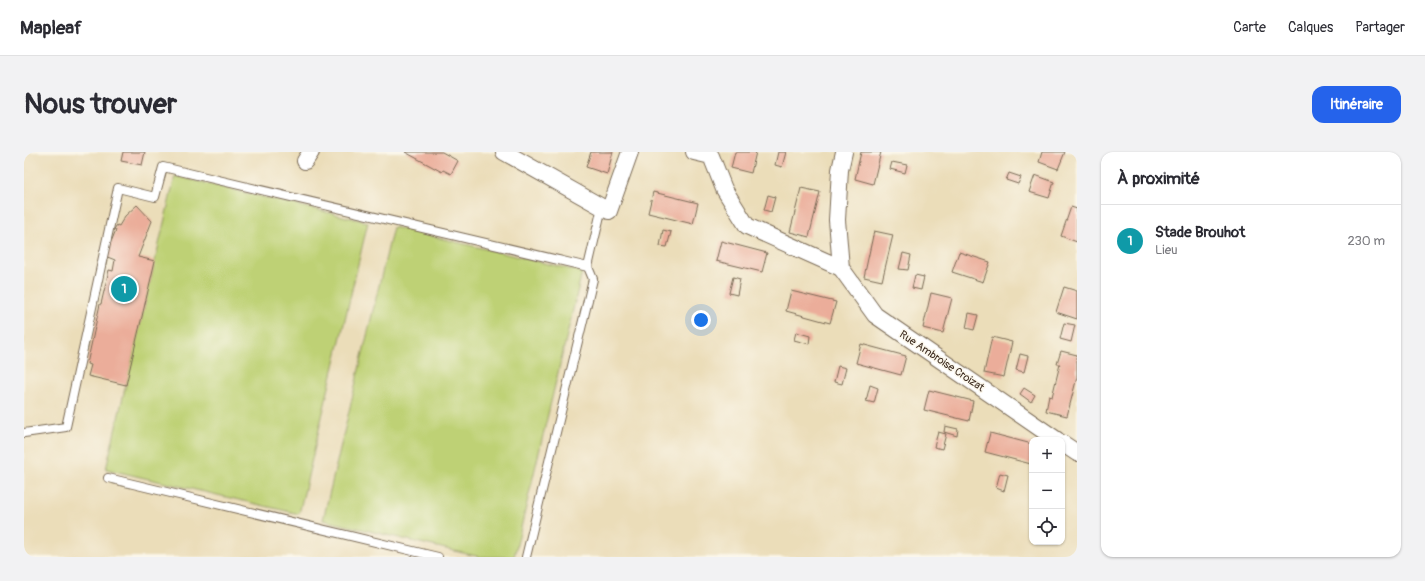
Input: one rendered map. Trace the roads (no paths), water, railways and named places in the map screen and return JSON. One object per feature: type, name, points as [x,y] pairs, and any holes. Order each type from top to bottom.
[{"type":"street","points":[[504,152],[610,211],[630,152]]},
{"type":"street","points":[[694,152],[711,154],[724,189],[747,226],[841,268],[837,220],[840,170],[844,152]]},
{"type":"street","name":"Rue Ambroise Croizat","points":[[841,268],[875,315],[1053,437]]},
{"type":"street","points":[[1065,445],[1077,454]]},
{"type":"lane","points":[[24,433],[66,427],[118,188],[155,197],[163,167],[588,267]]},
{"type":"lane","points":[[526,557],[593,279],[588,267],[602,207]]},
{"type":"lane","points":[[108,478],[438,557]]},
{"type":"place","name":"Stade Brouhot","points":[[124,289]]}]
